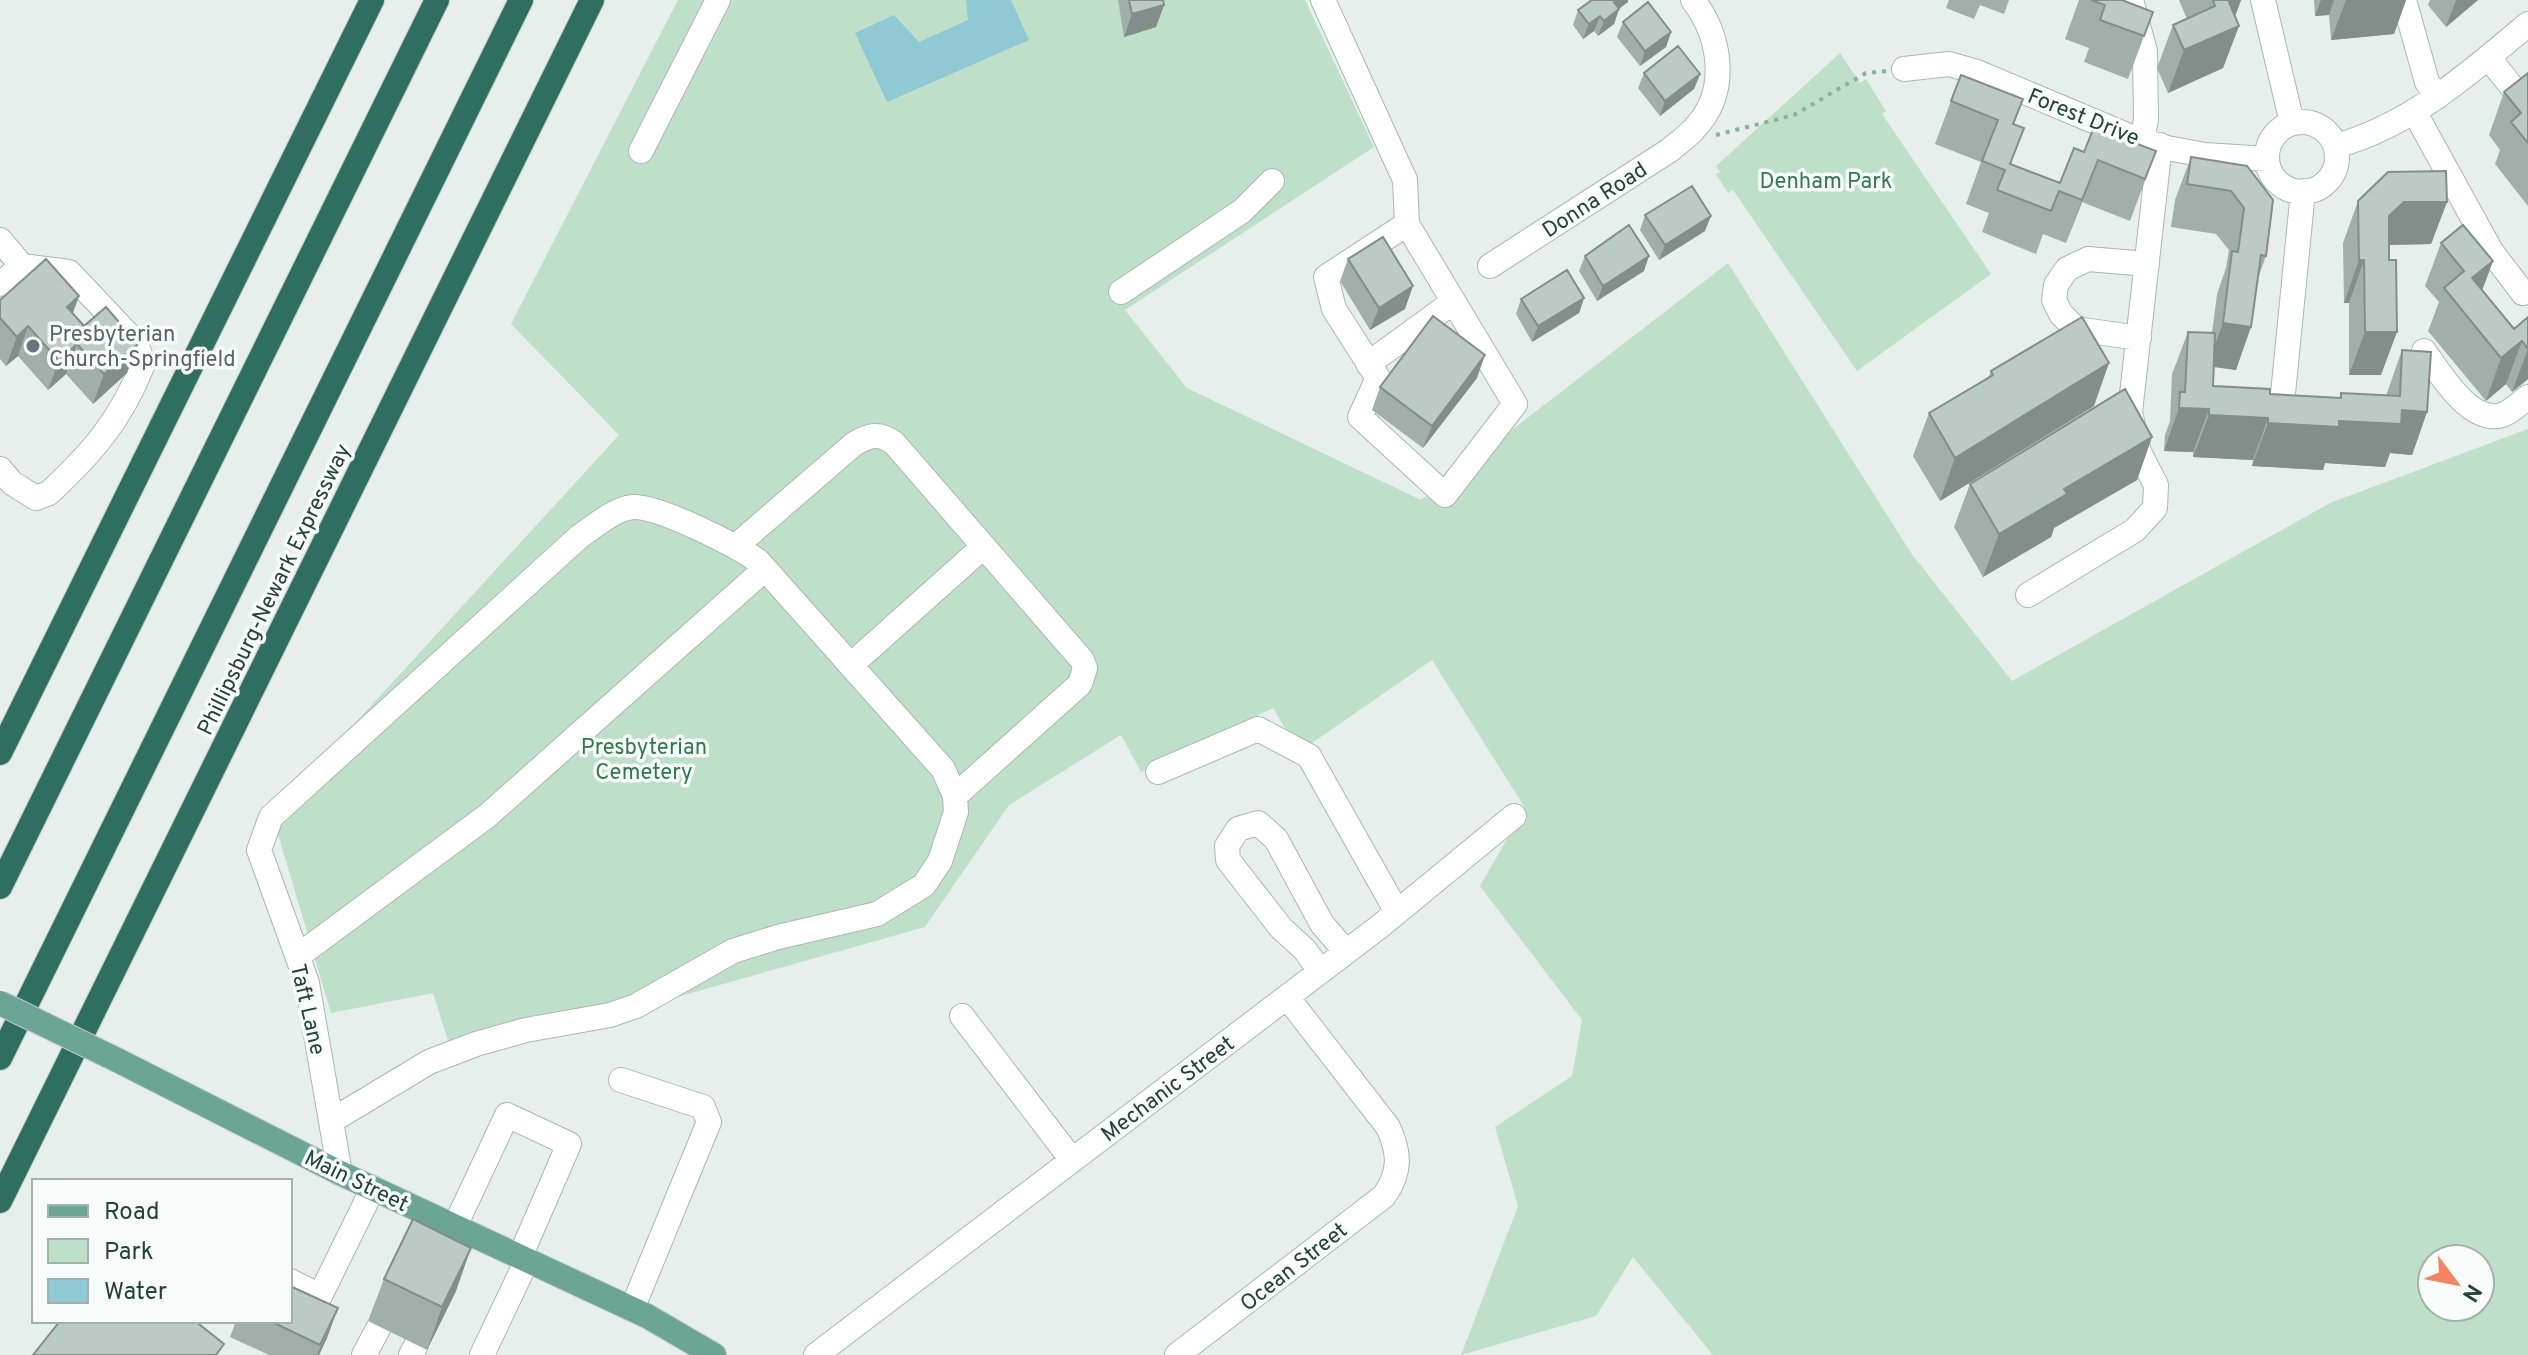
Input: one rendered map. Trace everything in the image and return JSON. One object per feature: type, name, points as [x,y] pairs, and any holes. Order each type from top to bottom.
[{"type":"highway","points":[[0,753],[372,0]]},
{"type":"highway","points":[[0,887],[437,0]]},
{"type":"highway","name":"Phillipsburg-Newark Expressway","points":[[0,1058],[521,0]]},
{"type":"highway","name":"Phillipsburg-Newark Expressway","points":[[0,1201],[592,0]]},
{"type":"main road","name":"Main Street","points":[[0,1003],[373,1188],[449,1233],[524,1258],[685,1336],[714,1355]]},
{"type":"street","points":[[641,151],[718,0]]},
{"type":"street","points":[[1323,0],[1405,180],[1407,224],[1515,404],[1445,495],[1360,417],[1378,378],[1334,309],[1326,277],[1407,224]]},
{"type":"street","points":[[1693,0],[1711,29],[1717,49],[1718,69],[1716,89],[1709,108],[1696,128]]},
{"type":"street","points":[[2028,595],[2135,530],[2155,508],[2156,485],[2139,452],[2130,412],[2147,264],[2151,143],[2146,119],[2145,51],[2131,0]]},
{"type":"street","points":[[2263,0],[2292,123]]},
{"type":"street","points":[[2404,0],[2427,82],[2437,97]]},
{"type":"street","points":[[2336,146],[2361,139],[2437,97],[2528,24]]},
{"type":"street","points":[[2488,57],[2528,107]]},
{"type":"street","name":"Forest Drive","points":[[1904,69],[1949,64],[1977,72],[2151,143],[2205,155],[2267,159]]},
{"type":"street","points":[[2414,111],[2491,251],[2523,293]]},
{"type":"street","points":[[2292,123],[2312,123],[2322,128],[2336,146],[2335,167],[2330,177],[2323,185],[2303,191],[2283,186],[2270,169],[2267,159],[2272,138],[2292,123]]},
{"type":"street","name":"Donna Road","points":[[1490,266],[1670,150],[1696,128]]},
{"type":"street","points":[[1121,292],[1242,211],[1272,181]]},
{"type":"street","points":[[2282,404],[2303,191]]},
{"type":"street","points":[[0,240],[22,266],[69,272],[136,343],[143,364],[131,397],[116,422],[49,493],[36,498],[6,476]]},
{"type":"street","points":[[2139,338],[2076,329],[2061,314],[2054,300],[2056,285],[2067,269],[2088,259],[2147,264]]},
{"type":"street","points":[[0,284],[22,266]]},
{"type":"street","points":[[1368,364],[1453,302]]},
{"type":"street","points":[[2424,351],[2471,408],[2486,417],[2504,415],[2528,397]]},
{"type":"street","points":[[331,1121],[429,1062],[526,1030],[610,1015],[636,1006],[733,951],[877,914],[924,885],[940,861],[956,812],[955,796],[943,769],[765,569],[737,545],[854,444],[875,435],[886,437],[894,443],[1082,660],[1085,668],[1080,684],[955,796]]},
{"type":"street","name":"Taft Lane","points":[[340,1173],[307,983],[259,850],[271,817],[579,537],[615,513],[634,507],[657,513],[737,545]]},
{"type":"street","points":[[851,665],[983,547]]},
{"type":"street","points":[[298,956],[487,816],[765,569]]},
{"type":"street","points":[[1158,772],[1258,729],[1309,756],[1397,912]]},
{"type":"street","name":"Mechanic Street","points":[[816,1355],[1346,952],[1514,816]]},
{"type":"street","points":[[1320,971],[1305,950],[1281,928],[1228,860],[1227,846],[1238,829],[1258,823],[1276,839],[1322,924],[1346,952]]},
{"type":"street","name":"Ocean Street","points":[[1177,1355],[1384,1196],[1398,1168],[1397,1147],[1388,1127],[1287,997]]},
{"type":"street","points":[[962,1016],[1072,1160]]},
{"type":"street","points":[[621,1080],[703,1107],[709,1122],[632,1309]]},
{"type":"street","points":[[449,1233],[507,1115],[569,1144],[482,1355]]},
{"type":"street","points":[[292,1282],[320,1296],[373,1188]]},
{"type":"street","points":[[364,1355],[379,1327]]},
{"type":"path","points":[[1696,128],[1710,137],[1794,115],[1866,73],[1904,69]]},
{"type":"green space","name":"Presbyterian Cemetery","points":[[678,0],[1305,0],[1374,147],[1125,310],[1187,388],[1421,500],[1728,263],[1911,553],[2012,681],[2330,503],[2528,429],[2528,1355],[1713,1355],[1633,1257],[1596,1316],[1461,1355],[1518,1206],[1495,1127],[1572,1076],[1582,1020],[1480,886],[1525,808],[1432,660],[1299,752],[1273,708],[1141,772],[1121,735],[1009,805],[925,927],[454,1060],[433,993],[331,1013],[272,814],[619,435],[511,324]]},
{"type":"green space","name":"Denham Park","points":[[1840,53],[1860,83],[1866,79],[1886,111],[1882,114],[1991,274],[1857,371],[1733,190],[1728,193],[1716,174],[1720,172],[1716,166]]},
{"type":"water","points":[[966,0],[1011,0],[1029,40],[887,102],[855,33],[894,15],[919,42],[968,20]]},
{"type":"building","points":[[1129,0],[1163,0],[1164,5],[1132,14]]},
{"type":"building","points":[[1592,0],[1616,0],[1614,2],[1619,9],[1604,21],[1600,16],[1589,24],[1578,10]]},
{"type":"building","points":[[2091,0],[2122,0],[2153,12],[2144,36],[2100,20],[2105,5]]},
{"type":"building","points":[[2213,0],[2233,0],[2229,2],[2239,26],[2184,50],[2173,25],[2215,6]]},
{"type":"building","points":[[1648,2],[1671,32],[1645,51],[1623,22]]},
{"type":"building","points":[[1678,46],[1700,74],[1665,101],[1644,73]]},
{"type":"building","points":[[2528,73],[2528,143],[2511,122],[2521,113],[2504,92]]},
{"type":"building","points":[[1961,75],[2023,99],[2013,124],[2024,128],[2010,164],[2060,183],[2074,148],[2084,152],[2094,127],[2156,151],[2145,179],[2098,160],[2082,200],[2059,191],[2051,211],[1997,190],[2005,170],[1982,161],[1998,120],[1951,101]]},
{"type":"building","points":[[2191,157],[2247,166],[2273,200],[2266,256],[2261,255],[2251,327],[2223,323],[2232,251],[2238,252],[2244,208],[2231,191],[2187,184]]},
{"type":"building","points":[[2446,171],[2447,202],[2404,202],[2389,216],[2389,260],[2396,260],[2397,332],[2365,332],[2364,260],[2359,260],[2358,201],[2388,172]]},
{"type":"building","points":[[1692,186],[1711,216],[1665,245],[1645,215]]},
{"type":"building","points":[[1629,225],[1649,256],[1603,286],[1585,256]]},
{"type":"building","points":[[2463,225],[2493,261],[2472,278],[2514,329],[2528,317],[2528,349],[2522,341],[2501,358],[2444,288],[2464,271],[2441,243]]},
{"type":"building","points":[[1383,237],[1413,286],[1379,308],[1348,259]]},
{"type":"building","points":[[46,259],[79,296],[67,307],[84,326],[106,307],[138,344],[104,374],[77,344],[59,361],[28,326],[17,337],[0,318],[0,300]]},
{"type":"building","points":[[1567,270],[1584,298],[1538,326],[1521,299]]},
{"type":"building","points":[[1433,316],[1485,355],[1432,426],[1380,387]]},
{"type":"building","points":[[2082,317],[2109,363],[1955,458],[1929,413],[1993,375],[1991,371]]},
{"type":"building","points":[[2188,332],[2215,333],[2213,386],[2270,389],[2270,394],[2341,398],[2341,393],[2400,396],[2402,350],[2431,352],[2427,412],[2402,410],[2401,424],[2339,421],[2339,427],[2268,423],[2268,418],[2209,415],[2209,409],[2179,408],[2180,392],[2185,392]]},
{"type":"building","points":[[2125,389],[2152,437],[2064,489],[2067,494],[1999,534],[1970,484]]},
{"type":"building","points":[[413,1219],[471,1248],[442,1307],[384,1279]]},
{"type":"building","points":[[292,1287],[338,1308],[320,1345],[274,1323],[292,1323]]},
{"type":"building","points":[[58,1323],[198,1323],[224,1344],[216,1355],[33,1355]]},
{"type":"place","name":"Presbyterian Church-Springfield","points":[[33,346]]}]
